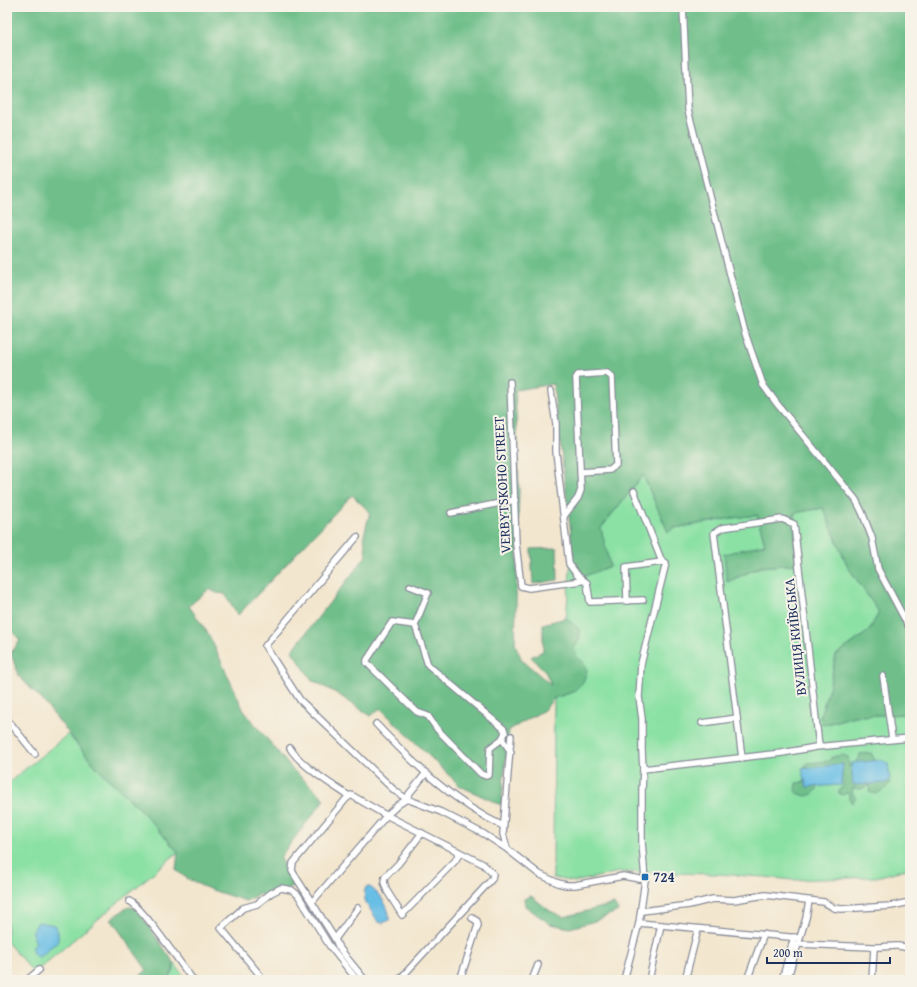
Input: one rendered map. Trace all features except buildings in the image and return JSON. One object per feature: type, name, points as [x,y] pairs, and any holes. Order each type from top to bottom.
[{"type":"street","points":[[683,7],[688,110],[753,360],[763,386],[856,500],[868,524],[878,568],[910,630]]},
{"type":"street","points":[[564,516],[578,498],[581,490],[580,472],[576,378],[578,375],[607,373],[612,377],[616,465],[610,470],[580,472]]},
{"type":"street","name":"VERBYTSKOHO STREET","points":[[510,382],[516,544],[521,586],[529,588],[581,581],[581,579]]},
{"type":"street","points":[[552,391],[556,424],[556,452],[569,564],[586,583],[590,602],[644,600]]},
{"type":"street","points":[[624,980],[642,911],[644,880],[642,842],[642,719],[639,697],[641,664],[666,563],[662,562],[634,491]]},
{"type":"street","points":[[451,513],[515,500]]},
{"type":"street","name":"ВУЛИЦЯ КИЇВСЬКА","points":[[737,718],[714,533],[722,528],[782,519],[794,524],[819,746]]},
{"type":"street","points":[[357,537],[265,646],[300,700],[395,791],[407,799],[441,812],[484,834],[507,849],[548,880],[566,885],[575,885],[623,876],[644,880]]},
{"type":"street","points":[[627,601],[626,567],[662,562]]},
{"type":"street","points":[[410,586],[428,593],[415,624],[428,665],[504,729],[505,733],[502,739],[490,748],[489,775],[486,776],[481,774],[437,729],[428,716],[417,712],[367,663],[366,660],[392,622],[415,624]]},
{"type":"street","points":[[883,676],[892,739]]},
{"type":"street","points":[[702,723],[737,718],[742,758]]},
{"type":"street","points":[[7,719],[35,754]]},
{"type":"street","points":[[376,724],[426,772],[462,803],[503,826]]},
{"type":"street","points":[[7,730],[12,725]]},
{"type":"street","points":[[507,849],[503,834],[503,826],[511,736]]},
{"type":"street","points":[[643,769],[782,753],[819,746],[910,738]]},
{"type":"street","points":[[502,739],[510,752]]},
{"type":"street","points":[[290,748],[300,759],[321,777],[349,796],[351,795],[422,834],[483,864],[493,874],[492,879],[399,980]]},
{"type":"street","points":[[312,902],[387,815],[407,799],[409,794],[426,772]]},
{"type":"street","points":[[349,796],[294,863],[292,871],[338,946],[366,980]]},
{"type":"street","points":[[422,834],[398,864],[385,877],[384,882],[387,891],[402,915],[455,861],[458,856],[457,851]]},
{"type":"street","points":[[264,980],[221,928],[243,908],[257,904],[271,893],[281,888],[292,890],[301,898],[330,945],[357,980]]},
{"type":"street","points":[[642,911],[689,905],[713,899],[734,900],[765,894],[824,902],[834,908],[841,909],[891,906],[910,902]]},
{"type":"street","points":[[129,901],[134,903],[144,914],[193,980]]},
{"type":"street","points":[[782,980],[806,918],[809,901]]},
{"type":"street","points":[[335,939],[358,908]]},
{"type":"street","points":[[460,980],[478,925],[477,921],[472,918]]},
{"type":"street","points":[[639,923],[764,934],[798,940],[874,948],[904,946],[909,949],[910,954]]},
{"type":"street","points":[[649,980],[661,925]]},
{"type":"street","points":[[685,980],[698,928]]},
{"type":"street","points":[[747,980],[764,934]]},
{"type":"street","points":[[787,980],[798,940]]},
{"type":"street","points":[[872,980],[874,948]]},
{"type":"street","points":[[532,980],[538,965]]},
{"type":"street","points":[[27,980],[39,970]]},
{"type":"green space","points":[[7,7],[910,7],[910,714],[854,716],[823,725],[820,716],[829,689],[836,655],[869,631],[879,612],[848,567],[823,508],[794,513],[797,564],[760,567],[727,582],[724,554],[765,544],[757,515],[674,528],[668,532],[643,475],[601,528],[610,566],[585,576],[571,559],[571,534],[553,384],[515,390],[519,490],[515,644],[522,660],[551,685],[545,671],[531,657],[543,651],[543,624],[566,618],[580,630],[580,638],[574,648],[577,657],[583,662],[587,671],[583,682],[573,692],[554,698],[544,710],[509,730],[501,805],[460,786],[380,708],[371,716],[336,693],[312,680],[292,651],[366,556],[364,535],[370,512],[352,495],[238,615],[225,594],[217,593],[209,589],[189,606],[209,635],[244,711],[292,769],[325,799],[280,857],[296,884],[272,896],[258,894],[246,901],[209,889],[183,876],[176,870],[178,852],[140,809],[95,766],[43,701],[18,675],[11,653],[20,640],[9,628],[7,629]]},
{"type":"green space","points":[[643,475],[668,532],[674,528],[757,515],[765,544],[725,554],[727,582],[760,567],[797,564],[794,513],[823,508],[848,567],[879,612],[869,631],[836,655],[829,689],[820,716],[823,725],[854,716],[910,714],[910,868],[876,877],[793,880],[715,874],[619,872],[575,882],[553,878],[554,698],[573,692],[583,662],[577,657],[574,648],[580,638],[566,618],[571,559],[585,576],[601,528]]},
{"type":"green space","points":[[557,548],[558,580],[533,584],[531,549]]},
{"type":"green space","points":[[68,734],[95,766],[140,809],[178,852],[34,973],[7,942],[7,784]]},
{"type":"green space","points":[[871,753],[881,772],[890,782],[884,789],[876,794],[869,792],[870,785],[861,789],[853,788],[852,792],[856,799],[852,803],[849,798],[849,794],[846,793],[843,795],[838,793],[844,784],[841,781],[822,782],[814,793],[808,796],[804,796],[795,791],[796,783],[805,782],[804,768],[807,763],[830,761],[832,757],[842,755],[848,757],[849,767],[859,759],[860,754]]},
{"type":"green space","points":[[531,896],[550,911],[564,917],[614,904],[618,911],[595,921],[570,928],[550,924],[525,906],[524,899]]},
{"type":"green space","points":[[128,907],[136,908],[174,963],[173,971],[170,977],[172,980],[135,980],[147,970],[111,919]]},
{"type":"green space","points":[[174,963],[187,980],[172,980],[170,977],[174,971]]},
{"type":"water","points":[[882,760],[888,764],[890,779],[886,783],[853,785],[851,763]]},
{"type":"water","points":[[843,764],[841,785],[807,787],[802,769]]},
{"type":"water","points":[[366,887],[370,887],[384,901],[388,911],[389,920],[383,923],[378,922],[364,897]]},
{"type":"water","points":[[38,922],[54,925],[58,932],[58,943],[38,957],[33,954],[32,948],[36,943],[32,933]]},
{"type":"place","name":"724","points":[[645,877]]}]
